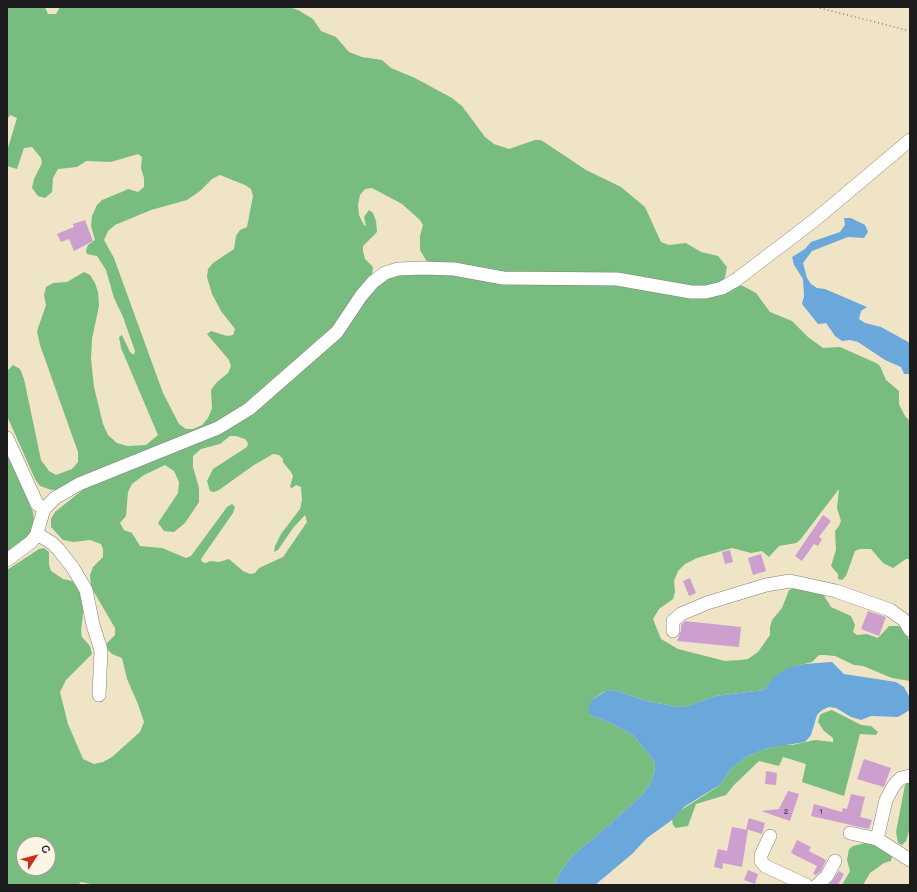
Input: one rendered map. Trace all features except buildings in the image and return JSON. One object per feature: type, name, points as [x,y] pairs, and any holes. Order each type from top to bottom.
[{"type":"street","points":[[7,560],[31,542],[37,534],[44,509],[55,498],[79,484],[218,428],[249,410],[323,346],[337,332],[361,296],[373,282],[392,270],[411,268],[454,270],[503,278],[617,279],[691,292],[706,292],[722,288],[736,280],[816,219],[910,140]]},
{"type":"street","points":[[7,438],[37,504],[44,509]]},
{"type":"street","points":[[37,534],[52,543],[59,550],[73,568],[86,590],[93,625],[101,650],[99,696]]},
{"type":"street","points":[[673,630],[673,621],[681,614],[707,603],[766,585],[790,581],[836,590],[890,610],[904,620],[910,630]]},
{"type":"street","points":[[877,839],[884,808],[894,785],[901,778],[910,776]]},
{"type":"street","points":[[850,832],[877,839],[910,860]]},
{"type":"street","points":[[770,836],[761,855],[761,861],[765,866],[806,885]]},
{"type":"street","points":[[817,885],[827,876],[835,861]]},
{"type":"path","points":[[816,7],[910,31]]},
{"type":"green space","points":[[7,7],[45,7],[48,14],[56,14],[60,7],[289,7],[298,10],[313,19],[321,31],[336,37],[349,52],[362,57],[382,60],[391,68],[415,78],[452,98],[462,106],[485,137],[494,144],[509,149],[535,140],[541,140],[586,170],[621,187],[645,207],[661,242],[669,245],[686,243],[701,252],[718,256],[727,267],[724,282],[743,286],[756,293],[770,312],[792,321],[808,337],[823,348],[840,347],[880,366],[886,380],[899,391],[899,404],[905,416],[910,421],[910,559],[906,559],[893,568],[883,563],[871,549],[860,549],[855,551],[846,576],[842,580],[838,579],[838,574],[831,566],[836,550],[835,531],[841,521],[837,508],[839,489],[800,540],[796,543],[779,546],[769,557],[762,551],[751,553],[732,548],[697,558],[685,564],[678,571],[674,581],[675,592],[673,599],[659,609],[653,619],[661,639],[678,649],[725,661],[748,659],[758,652],[770,635],[772,620],[782,608],[789,590],[794,588],[823,594],[831,607],[851,616],[855,625],[853,632],[857,635],[867,634],[878,638],[889,626],[899,626],[903,629],[910,641],[910,681],[892,678],[863,666],[854,665],[835,656],[819,655],[812,662],[796,666],[769,684],[764,690],[715,696],[686,707],[678,707],[647,701],[614,690],[606,691],[600,694],[593,699],[590,715],[613,724],[634,736],[655,764],[654,773],[651,782],[642,795],[573,855],[561,871],[554,885],[95,885],[81,882],[78,885],[7,885],[7,570],[39,549],[44,548],[49,552],[49,565],[51,571],[63,579],[72,581],[80,588],[85,597],[81,631],[82,637],[90,646],[92,654],[66,680],[60,692],[68,724],[83,759],[94,764],[103,762],[112,757],[140,732],[144,722],[127,679],[122,658],[112,654],[106,648],[107,643],[115,635],[115,628],[91,587],[90,575],[93,567],[103,557],[103,549],[101,544],[90,540],[73,542],[63,540],[51,527],[51,519],[55,512],[85,488],[52,490],[40,486],[35,479],[7,416],[7,371],[13,365],[20,369],[24,379],[41,460],[49,471],[56,475],[72,469],[78,462],[78,452],[40,345],[37,331],[46,305],[44,295],[46,287],[53,283],[67,282],[84,272],[90,275],[98,292],[99,306],[92,339],[91,359],[94,387],[103,424],[108,435],[117,443],[127,446],[146,445],[158,435],[121,348],[119,337],[122,335],[130,352],[134,355],[135,351],[123,317],[114,298],[106,270],[97,256],[87,254],[86,251],[88,245],[95,240],[91,226],[92,216],[97,205],[102,200],[128,189],[138,192],[144,187],[144,178],[141,168],[142,157],[138,154],[111,162],[86,161],[77,167],[58,169],[53,178],[52,192],[45,198],[38,196],[32,188],[34,179],[42,163],[41,158],[32,147],[24,148],[17,169],[7,166],[7,151],[17,118],[10,115],[7,120]],"holes":[[[220,175],[245,185],[251,189],[253,196],[247,227],[240,230],[236,236],[234,249],[213,263],[208,269],[207,277],[212,294],[221,311],[235,329],[233,335],[227,336],[211,331],[207,334],[229,360],[231,366],[228,373],[217,382],[211,390],[212,408],[208,418],[202,425],[193,429],[186,429],[179,424],[163,393],[114,258],[104,240],[108,231],[115,225],[151,210],[187,200],[200,191],[212,179]],[[372,188],[402,204],[420,220],[423,225],[420,236],[420,250],[427,262],[372,275],[373,267],[365,259],[363,246],[377,232],[376,221],[373,213],[369,210],[364,217],[366,226],[364,225],[359,215],[358,205],[360,195],[365,189]],[[230,436],[245,439],[248,443],[247,447],[213,469],[207,481],[210,491],[214,492],[219,490],[254,465],[273,454],[279,455],[291,472],[293,476],[290,487],[292,488],[296,485],[301,487],[302,500],[300,509],[281,534],[275,546],[274,552],[278,550],[293,528],[305,515],[307,522],[283,557],[259,568],[255,573],[250,574],[243,571],[229,559],[219,562],[202,562],[201,559],[233,513],[235,507],[232,504],[227,507],[191,556],[186,558],[162,548],[140,546],[132,533],[124,530],[120,523],[126,516],[128,492],[132,484],[144,475],[165,465],[174,471],[179,482],[178,493],[158,523],[164,531],[174,532],[185,523],[199,502],[199,488],[193,467],[193,456],[201,449],[220,444]]]},
{"type":"green space","points":[[7,454],[33,512],[34,520],[31,534],[7,554]]},
{"type":"green space","points":[[832,710],[861,725],[871,726],[878,732],[876,735],[860,734],[844,796],[802,782],[806,764],[783,757],[779,766],[759,761],[734,785],[726,795],[696,804],[688,826],[676,828],[673,825],[672,820],[678,812],[721,784],[731,769],[746,757],[768,748],[784,745],[792,745],[815,740],[833,742],[833,738],[824,731],[818,722],[820,715]]},
{"type":"green space","points":[[910,783],[910,828],[906,841],[902,845],[898,843],[896,832],[905,785]]},
{"type":"green space","points":[[870,842],[893,854],[891,861],[884,863],[870,873],[863,885],[842,885],[850,871],[847,860],[849,849],[853,846]]},
{"type":"water","points":[[844,218],[851,218],[865,225],[868,232],[864,238],[848,237],[812,251],[803,263],[807,278],[811,284],[817,288],[825,289],[867,307],[861,311],[859,319],[865,323],[881,327],[910,343],[910,374],[904,374],[901,367],[885,360],[858,342],[850,340],[842,341],[835,336],[826,323],[818,324],[802,304],[804,296],[803,279],[794,265],[792,257],[805,249],[811,242],[840,232],[845,225]]},
{"type":"water","points":[[832,662],[844,674],[896,682],[904,687],[910,698],[910,710],[898,717],[871,716],[861,720],[851,717],[836,708],[829,707],[822,710],[817,715],[811,735],[805,742],[768,748],[746,757],[731,769],[721,784],[684,807],[672,820],[647,838],[632,854],[595,885],[554,885],[561,871],[573,855],[642,795],[651,782],[654,773],[655,764],[634,736],[613,724],[590,715],[588,708],[593,699],[606,691],[614,690],[647,701],[678,707],[686,707],[715,696],[764,690],[774,677],[788,668],[804,664]]}]
